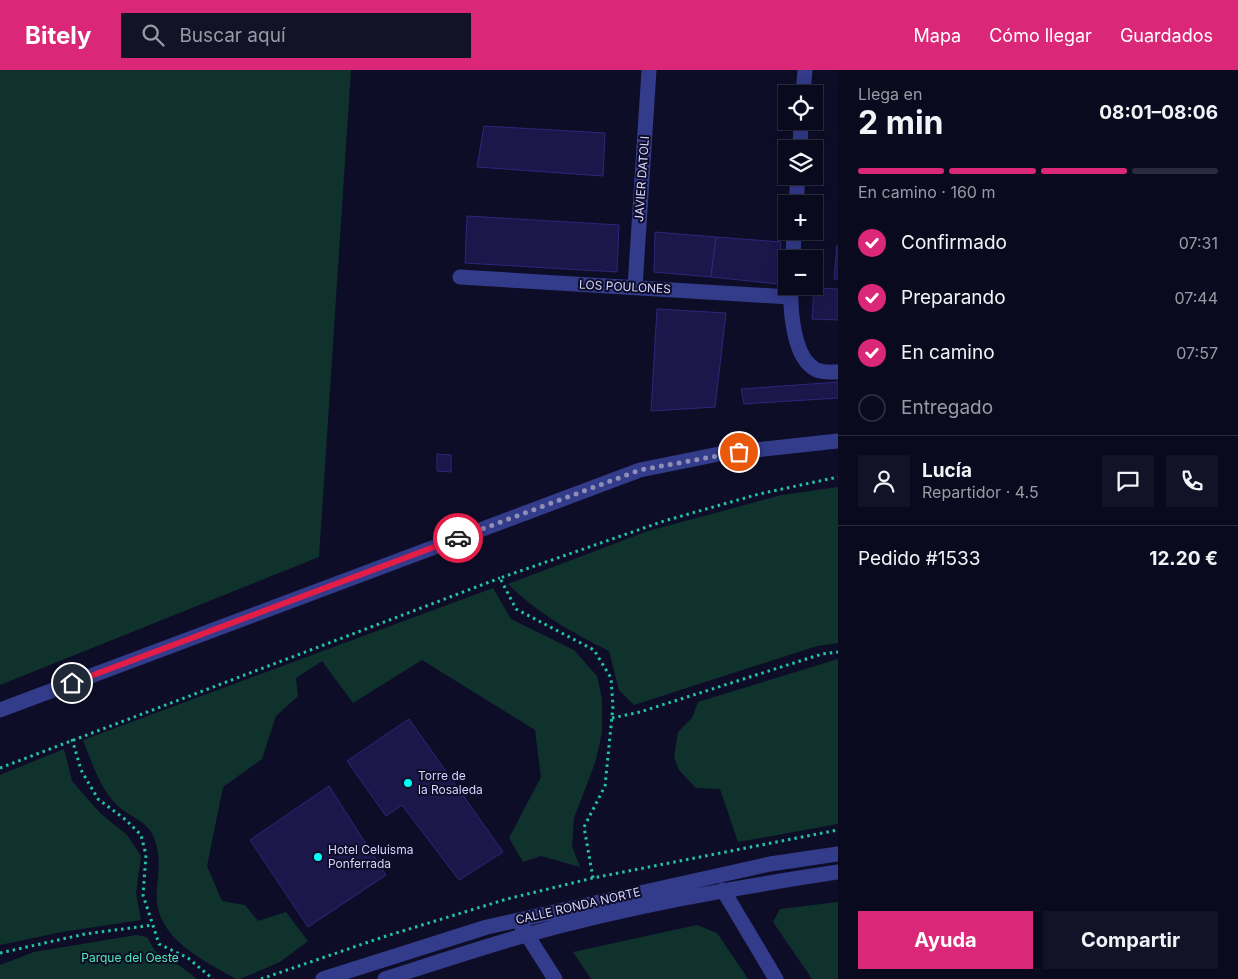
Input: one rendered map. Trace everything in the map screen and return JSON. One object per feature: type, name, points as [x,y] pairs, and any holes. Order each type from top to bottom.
[{"type":"street","name":"JAVIER DATOLI","points":[[635,287],[649,70]]},
{"type":"street","points":[[804,85],[805,70]]},
{"type":"street","name":"LOS POULONES","points":[[460,277],[635,287],[778,292]]},
{"type":"street","points":[[791,295],[798,346],[807,364],[817,370],[838,372]]},
{"type":"street","points":[[0,710],[640,470],[719,454],[838,441]]},
{"type":"street","name":"CALLE RONDA NORTE","points":[[323,979],[487,927],[770,864],[838,854]]},
{"type":"street","name":"CALLE RONDA NORTE","points":[[386,979],[526,935],[616,912],[723,890],[838,872]]},
{"type":"street","points":[[723,890],[776,979]]},
{"type":"street","points":[[518,920],[555,979]]},
{"type":"path","points":[[0,768],[72,739],[500,578],[674,518],[759,494],[838,477]]},
{"type":"path","points":[[500,578],[516,609],[594,650],[611,678],[612,718],[605,786],[584,827],[593,878]]},
{"type":"path","points":[[612,718],[640,712],[822,654],[838,652]]},
{"type":"path","points":[[72,739],[81,770],[98,798],[126,820],[141,835],[146,855],[143,895],[159,944],[188,958],[213,979]]},
{"type":"path","points":[[261,979],[383,937],[507,899],[593,878],[838,830]]},
{"type":"path","points":[[0,953],[85,934],[153,925]]},
{"type":"green space","points":[[0,70],[351,70],[319,557],[0,685]]},
{"type":"green space","points":[[838,487],[838,643],[817,646],[634,705],[619,690],[609,651],[556,622],[532,605],[508,584],[648,531],[782,495]]},
{"type":"green space","points":[[493,588],[511,619],[574,650],[597,676],[602,699],[602,733],[595,763],[574,818],[572,846],[580,867],[541,856],[523,862],[509,838],[541,777],[535,730],[422,660],[353,703],[322,661],[296,678],[298,696],[276,716],[262,759],[223,787],[207,866],[222,901],[245,905],[258,921],[286,912],[308,941],[280,962],[240,979],[236,979],[208,963],[181,944],[170,933],[162,920],[157,905],[158,859],[154,838],[148,828],[122,809],[106,792],[83,740]]},
{"type":"green space","points":[[838,659],[838,824],[738,842],[720,789],[696,788],[679,770],[674,758],[678,732],[692,718],[698,702]]},
{"type":"green space","points":[[64,749],[72,781],[100,813],[127,835],[141,856],[136,893],[141,920],[62,932],[0,945],[0,775]]},
{"type":"green space","points":[[838,902],[838,979],[812,979],[773,922],[780,909]]},
{"type":"green space","points":[[697,925],[717,933],[748,979],[591,979],[573,952]]},
{"type":"green space","name":"Parque del Oeste","points":[[136,935],[147,937],[155,951],[197,979],[0,979],[0,965],[34,952]]},
{"type":"building","points":[[484,126],[605,133],[603,176],[477,167]]},
{"type":"building","points":[[467,216],[619,225],[617,272],[465,263]]},
{"type":"building","points":[[655,232],[716,237],[711,277],[654,272]]},
{"type":"building","points":[[716,237],[781,242],[780,250],[778,250],[778,284],[711,277]]},
{"type":"building","points":[[837,245],[838,279],[834,279]]},
{"type":"building","points":[[823,288],[838,289],[838,320],[812,319],[814,295],[823,295]]},
{"type":"building","points":[[657,309],[726,313],[715,407],[651,411]]},
{"type":"building","points":[[838,382],[838,398],[744,404],[741,389]]},
{"type":"building","points":[[437,454],[451,455],[451,472],[437,471]]},
{"type":"building","name":"Torre de la Rosaleda","points":[[409,719],[503,852],[459,880],[402,805],[386,816],[347,761]]},
{"type":"building","name":"Hotel Celuisma Ponferrada","points":[[329,786],[386,875],[308,927],[250,840]]},
{"type":"way so far","points":[[458,538],[640,470],[719,454],[739,452]]},
{"type":"place","name":"Torre de la Rosaleda","points":[[408,783]]},
{"type":"place","name":"Hotel Celuisma Ponferrada","points":[[318,857]]},
{"type":"route","points":[[72,683],[458,538]]}]
